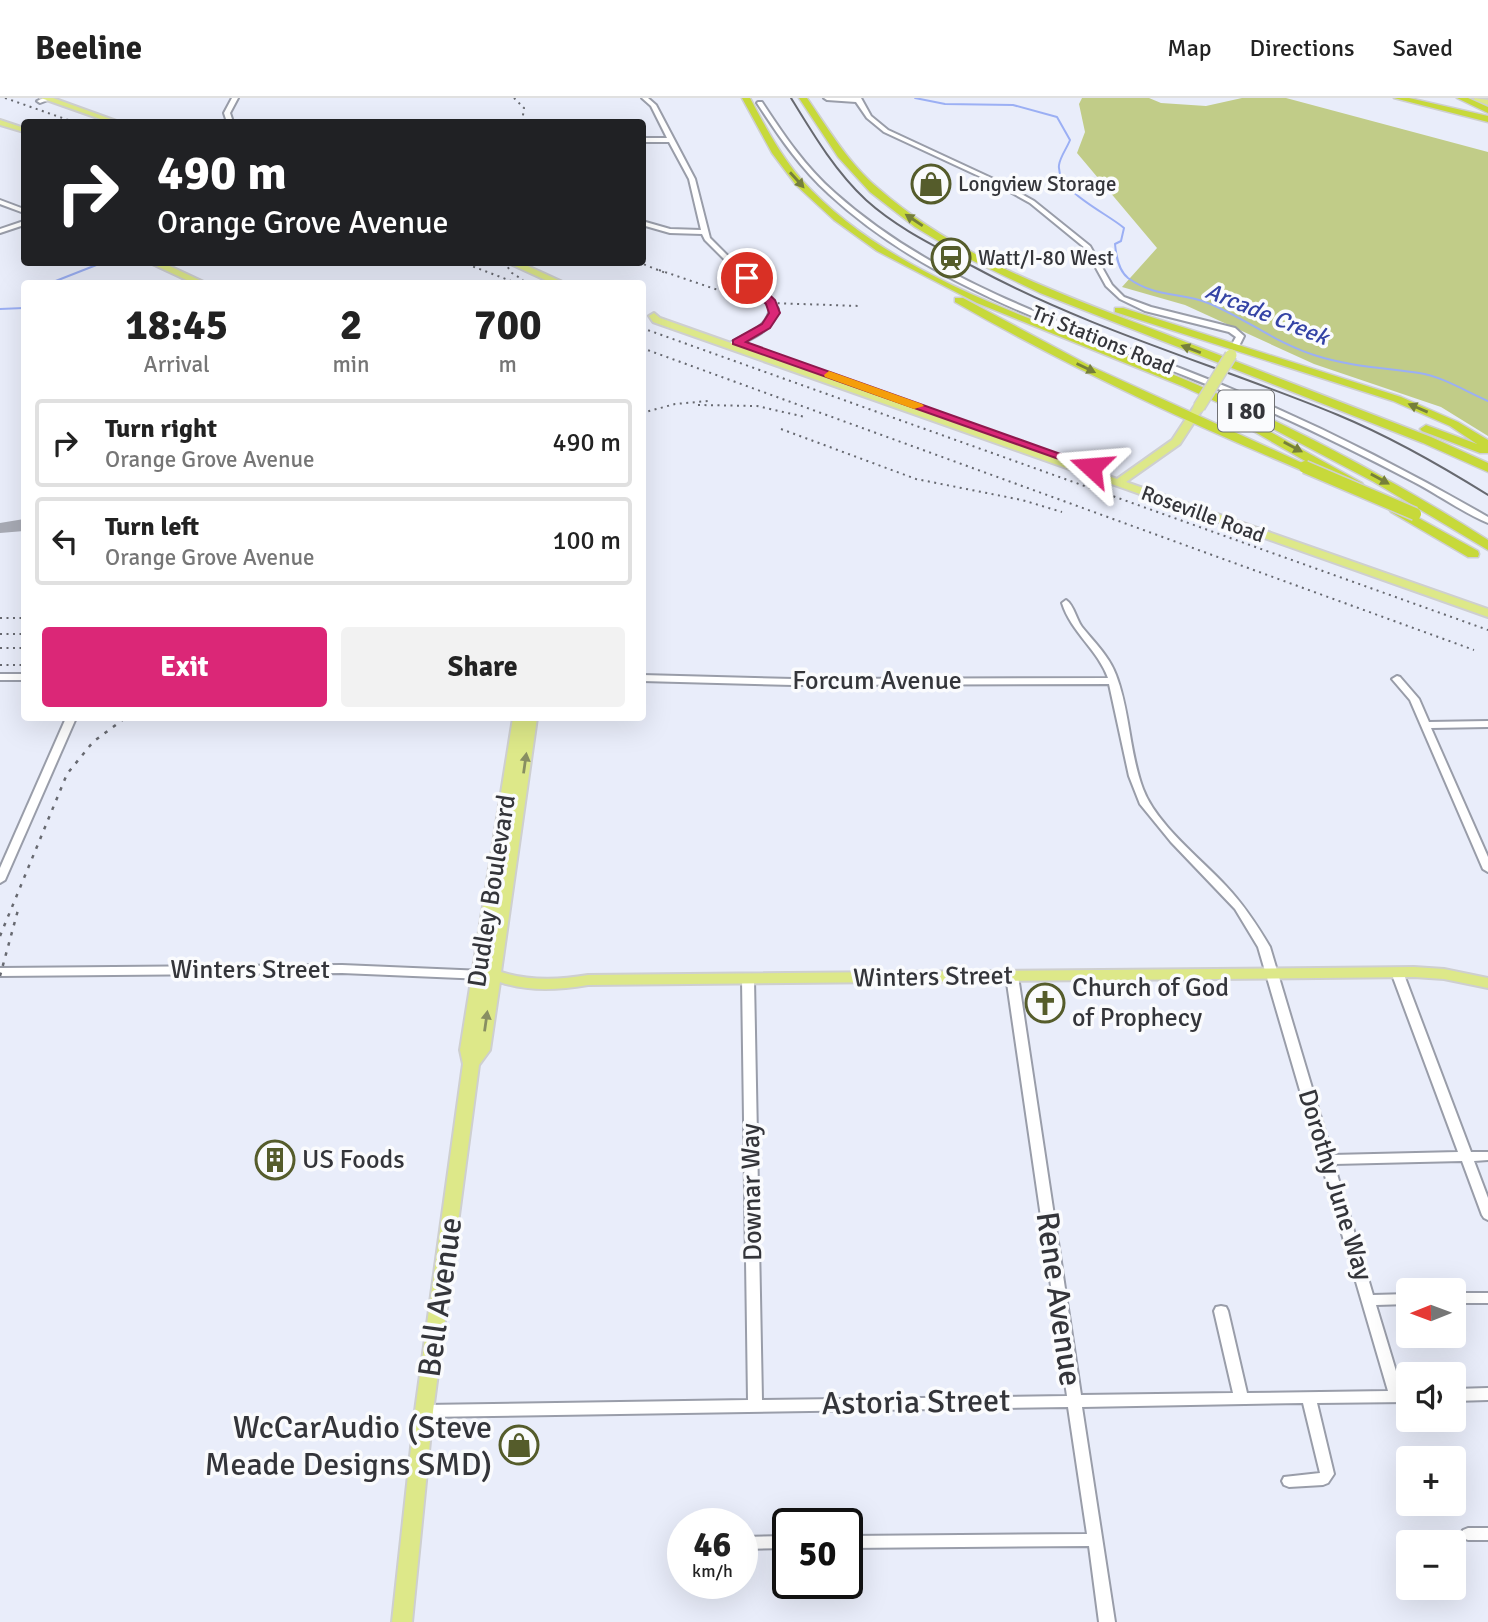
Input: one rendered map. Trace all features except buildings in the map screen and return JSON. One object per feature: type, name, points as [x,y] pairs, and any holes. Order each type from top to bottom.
[{"type":"highway","name":"I 80","points":[[743,98],[784,165],[800,184],[844,222],[882,248],[1007,312],[1267,420],[1341,457],[1488,546]]},
{"type":"highway","name":"I 80","points":[[803,98],[842,157],[874,190],[919,225],[994,267],[1056,296],[1427,440],[1488,468]]},
{"type":"highway","points":[[813,98],[813,112]]},
{"type":"highway","points":[[1398,98],[1488,118]]},
{"type":"highway","points":[[1438,98],[1488,118]]},
{"type":"highway","points":[[1451,98],[1488,110]]},
{"type":"highway","points":[[1461,98],[1488,110]]},
{"type":"highway","points":[[882,248],[902,265],[961,301],[1063,357],[1193,419],[1409,512],[1488,555]]},
{"type":"highway","points":[[994,267],[1233,350],[1397,399],[1483,441]]},
{"type":"highway","points":[[961,301],[1041,337],[1234,416],[1312,458],[1473,554]]},
{"type":"highway","points":[[1254,374],[1273,377],[1488,452]]},
{"type":"main road","points":[[1478,98],[1488,103]]},
{"type":"main road","points":[[43,99],[91,119]]},
{"type":"main road","points":[[43,99],[106,119]]},
{"type":"main road","points":[[88,118],[93,119]]},
{"type":"main road","points":[[0,122],[21,129]]},
{"type":"main road","points":[[161,266],[195,280]]},
{"type":"main road","points":[[510,266],[552,280]]},
{"type":"main road","points":[[518,266],[528,271]]},
{"type":"main road","name":"Roseville Road","points":[[646,313],[663,316],[734,344],[1225,515],[1319,554],[1488,613]]},
{"type":"main road","points":[[1121,481],[1176,442],[1193,419],[1233,350]]},
{"type":"main road","name":"Dudley Boulevard","points":[[490,975],[519,721]]},
{"type":"main road","name":"Dudley Boulevard","points":[[490,975],[531,721]]},
{"type":"main road","name":"Winters Street","points":[[490,975],[509,982],[572,984],[588,980],[1397,972],[1444,974],[1488,983]]},
{"type":"main road","name":"Bell Avenue","points":[[402,1622],[424,1411],[471,1064],[482,1050],[490,975]]},
{"type":"street","points":[[229,119],[227,113],[235,98]]},
{"type":"street","points":[[645,98],[653,105],[693,182],[709,243],[768,299],[774,309],[773,318],[766,326],[734,344]]},
{"type":"street","points":[[827,98],[858,99],[874,123],[886,131],[1009,188],[1041,208],[1088,247],[1109,286],[1122,298],[1148,309],[1232,330],[1240,336],[1233,350]]},
{"type":"street","name":"Tri Stations Road","points":[[759,100],[781,137],[833,195],[868,223],[919,256],[1002,299],[1289,416],[1385,463],[1488,520]]},
{"type":"street","points":[[646,140],[671,140]]},
{"type":"street","points":[[0,202],[21,210]]},
{"type":"street","points":[[0,231],[21,224]]},
{"type":"street","points":[[646,224],[675,232],[705,232]]},
{"type":"street","name":"Dorothy June Way","points":[[1066,603],[1078,629],[1101,655],[1112,681],[1143,800],[1160,824],[1237,902],[1258,936],[1369,1300],[1396,1376]]},
{"type":"street","points":[[0,677],[21,677]]},
{"type":"street","name":"Forcum Avenue","points":[[646,678],[793,682],[1112,681]]},
{"type":"street","points":[[1396,679],[1414,699],[1488,868]]},
{"type":"street","points":[[0,880],[70,721]]},
{"type":"street","points":[[1425,725],[1488,724]]},
{"type":"street","name":"Winters Street","points":[[0,972],[336,969],[490,975]]},
{"type":"street","points":[[1397,972],[1488,1215]]},
{"type":"street","name":"Rene Avenue","points":[[1012,976],[1107,1622]]},
{"type":"street","name":"Downar Way","points":[[748,979],[755,1404]]},
{"type":"street","points":[[1327,1160],[1488,1156]]},
{"type":"street","points":[[1466,1298],[1488,1298]]},
{"type":"street","points":[[1369,1300],[1396,1299]]},
{"type":"street","points":[[1221,1311],[1241,1398]]},
{"type":"street","points":[[1466,1395],[1488,1394]]},
{"type":"street","name":"Astoria Street","points":[[424,1411],[1396,1396]]},
{"type":"street","points":[[1289,1481],[1323,1479],[1327,1474],[1309,1398]]},
{"type":"street","points":[[1468,1534],[1488,1534]]},
{"type":"street","points":[[863,1542],[1094,1540]]},
{"type":"green space","points":[[1082,98],[1149,98],[1161,103],[1206,106],[1242,98],[1286,98],[1488,152],[1488,436],[1441,407],[1314,364],[1185,305],[1122,287],[1157,248],[1077,153],[1085,132],[1079,104]]},
{"type":"waterway","name":"Arcade Creek","points":[[915,98],[945,104],[1013,105],[1057,117],[1070,140],[1059,165],[1060,175],[1084,201],[1124,228],[1121,241],[1115,244],[1117,257],[1125,275],[1138,284],[1158,292],[1208,303],[1314,355],[1352,364],[1427,375],[1488,401]]},
{"type":"waterway","points":[[58,280],[94,266]]},
{"type":"waterway","points":[[0,309],[21,308]]},
{"type":"taxiway","points":[[0,528],[21,525]]},
{"type":"tram line","points":[[791,98],[844,177],[878,210],[918,237],[1063,310],[1358,424],[1415,452],[1488,495]]},
{"type":"railway","points":[[5,98],[65,119]]},
{"type":"railway","points":[[514,98],[524,108],[522,119]]},
{"type":"railway","points":[[646,265],[668,274]]},
{"type":"railway","points":[[472,266],[508,280]]},
{"type":"railway","points":[[507,266],[523,280]]},
{"type":"railway","points":[[659,270],[718,290],[771,303],[860,306]]},
{"type":"railway","points":[[646,329],[1488,630]]},
{"type":"railway","points":[[646,349],[1474,650]]},
{"type":"railway","points":[[646,412],[675,404],[708,401]]},
{"type":"railway","points":[[698,405],[757,406],[805,417]]},
{"type":"railway","points":[[781,429],[916,479],[1022,500],[1062,512]]},
{"type":"railway","points":[[0,618],[21,618]]},
{"type":"railway","points":[[0,634],[21,634]]},
{"type":"railway","points":[[0,648],[21,648]]},
{"type":"railway","points":[[0,665],[21,665]]},
{"type":"railway","points":[[0,936],[67,774],[93,742],[121,721]]},
{"type":"railway","points":[[0,976],[18,910]]},
{"type":"slow traffic","points":[[829,375],[918,406]]},
{"type":"place","name":"Longview Storage","points":[[931,184]]},
{"type":"place","name":"Watt/I-80 West","points":[[951,258]]},
{"type":"place","name":"Church of God of Prophecy","points":[[1045,1003]]},
{"type":"place","name":"US Foods","points":[[275,1160]]},
{"type":"place","name":"WcCarAudio (Steve Meade Designs SMD)","points":[[519,1445]]},
{"type":"route","points":[[747,278],[771,303],[775,313],[766,326],[737,342],[1091,467]]}]
